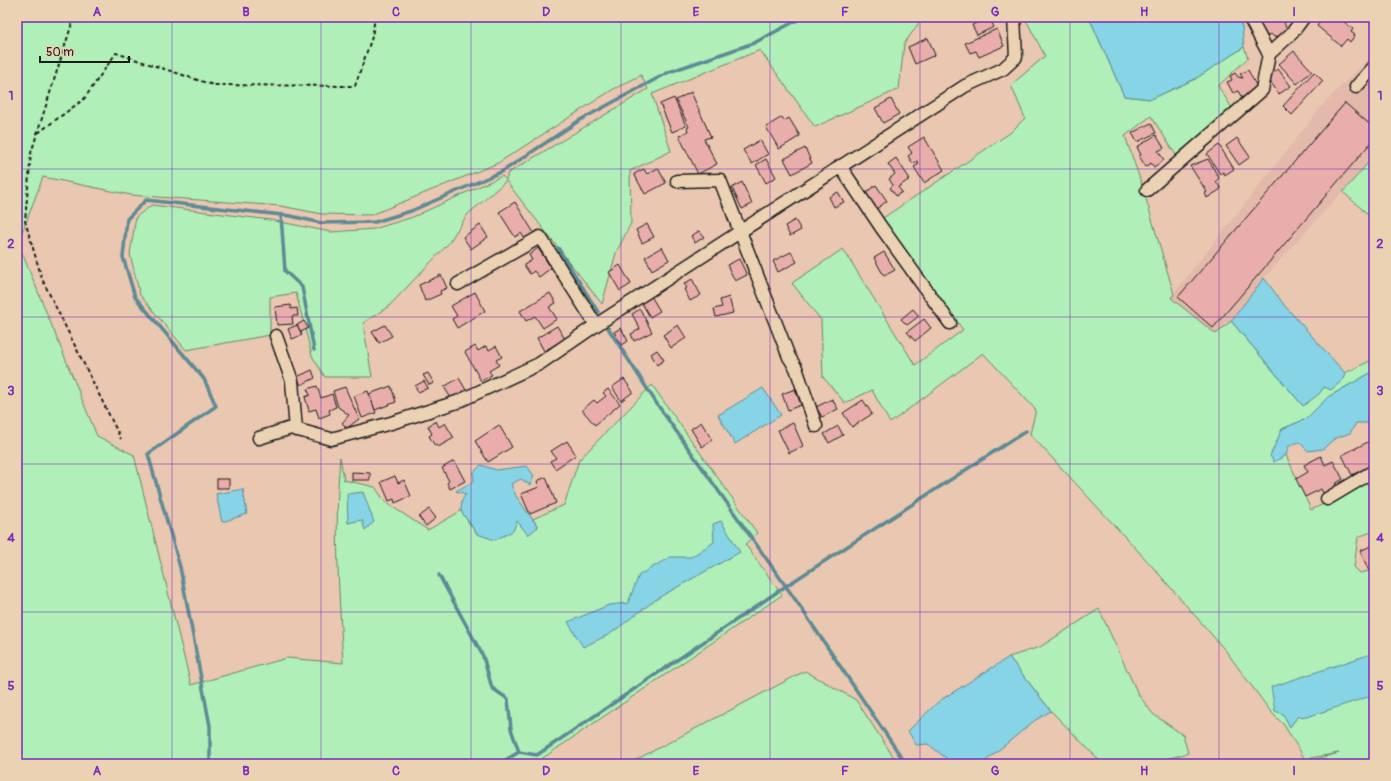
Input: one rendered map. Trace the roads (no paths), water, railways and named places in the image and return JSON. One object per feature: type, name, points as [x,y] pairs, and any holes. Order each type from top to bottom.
[{"type":"street","points":[[259,438],[291,428],[331,438],[391,423],[457,402],[538,364],[964,86],[1003,69],[1016,57],[1014,17]]},
{"type":"street","points":[[1249,17],[1269,54]]},
{"type":"street","points":[[1147,190],[1262,90],[1269,54],[1292,33],[1304,17]]},
{"type":"street","points":[[1356,88],[1374,67]]},
{"type":"street","points":[[840,166],[881,227],[950,323]]},
{"type":"street","points":[[677,181],[720,180],[789,357],[796,368],[816,426]]},
{"type":"street","points":[[458,284],[540,237],[596,325]]},
{"type":"street","points":[[276,336],[292,381],[296,430]]},
{"type":"street","points":[[1327,499],[1374,471]]},
{"type":"water","points":[[1089,17],[1237,17],[1242,27],[1244,47],[1195,79],[1151,99],[1124,96]]},
{"type":"water","points":[[1264,278],[1285,306],[1345,373],[1343,380],[1331,390],[1324,387],[1319,394],[1303,406],[1231,321]]},
{"type":"water","points":[[1374,371],[1374,423],[1356,423],[1350,433],[1334,439],[1323,449],[1308,451],[1299,442],[1289,446],[1286,455],[1274,462],[1270,456],[1282,429],[1306,419],[1328,397]]},
{"type":"water","points":[[763,388],[781,415],[735,444],[718,415]]},
{"type":"water","points":[[481,465],[496,470],[527,466],[534,476],[530,485],[521,479],[511,484],[516,496],[538,527],[528,535],[517,521],[513,531],[495,540],[477,534],[461,511],[462,500],[466,494],[456,491],[474,481],[473,473]]},
{"type":"water","points":[[243,489],[247,514],[222,522],[216,494]]},
{"type":"water","points":[[363,492],[374,522],[365,530],[362,520],[348,523],[347,494]]},
{"type":"water","points":[[721,521],[740,552],[658,598],[610,634],[583,647],[568,622],[609,605],[628,603],[639,575],[670,557],[691,557],[714,542],[713,524]]},
{"type":"water","points":[[1374,653],[1374,695],[1307,717],[1298,716],[1290,727],[1283,714],[1275,711],[1271,687]]},
{"type":"water","points":[[1009,657],[1051,711],[1034,721],[982,764],[944,764],[946,758],[928,744],[916,745],[908,731],[939,701]]},
{"type":"waterway","points":[[210,764],[210,726],[180,567],[148,454],[216,406],[204,379],[135,297],[123,257],[127,219],[146,200],[291,216],[321,223],[375,222],[411,211],[503,171],[580,120],[669,72],[754,43],[803,17]]},
{"type":"waterway","points":[[281,215],[285,271],[302,287],[314,350]]},
{"type":"waterway","points":[[558,248],[598,312]]},
{"type":"waterway","points":[[608,328],[657,404],[797,602],[906,764]]},
{"type":"waterway","points":[[499,764],[519,752],[537,755],[786,586],[1026,431]]},
{"type":"waterway","points":[[439,575],[483,656],[492,688],[508,699],[511,729],[519,752]]}]
